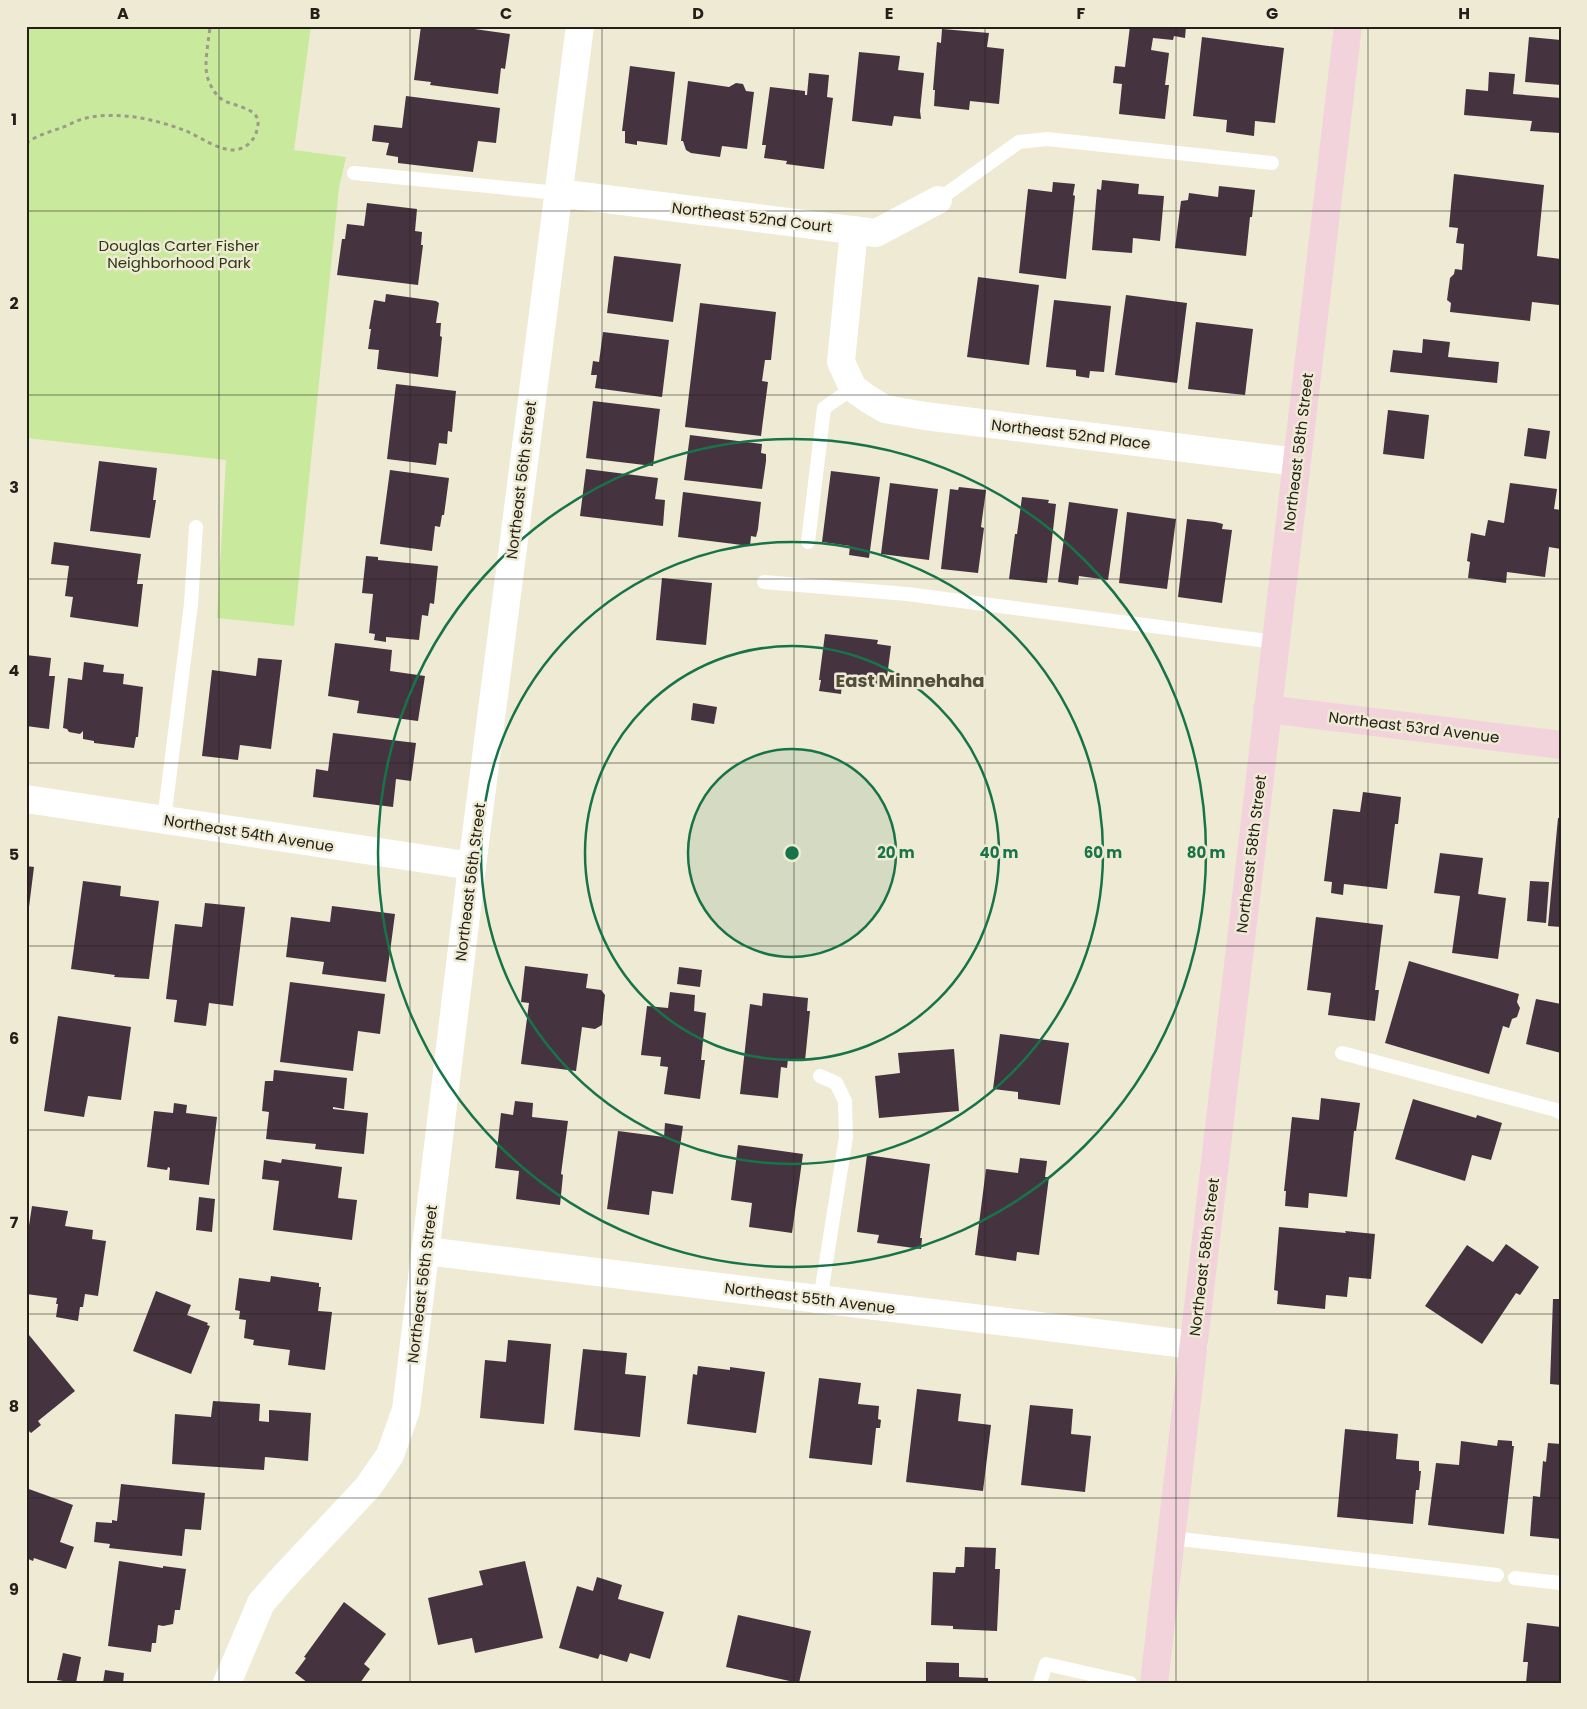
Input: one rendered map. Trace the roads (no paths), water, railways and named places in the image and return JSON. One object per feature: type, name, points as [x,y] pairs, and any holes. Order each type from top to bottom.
[{"type":"street","name":"Northeast 56th Street","points":[[227,1683],[261,1603],[280,1580],[368,1488],[390,1455],[406,1410],[472,866],[580,26]]},
{"type":"street","name":"Northeast 58th Street","points":[[1154,1683],[1348,26]]},
{"type":"street","name":"Northeast 52nd Court","points":[[558,193],[876,233],[938,200]]},
{"type":"street","points":[[853,388],[841,362],[854,230]]},
{"type":"street","name":"Northeast 52nd Place","points":[[853,388],[885,409],[925,416],[1296,462]]},
{"type":"street","name":"Northeast 53rd Avenue","points":[[1267,708],[1561,745]]},
{"type":"street","name":"Northeast 54th Avenue","points":[[26,799],[472,866]]},
{"type":"street","name":"Northeast 55th Avenue","points":[[426,1251],[1194,1345]]},
{"type":"lane","points":[[938,200],[1019,142],[1047,139],[1272,162]]},
{"type":"lane","points":[[354,173],[558,193]]},
{"type":"lane","points":[[808,542],[824,408],[853,388]]},
{"type":"lane","points":[[164,820],[191,604],[196,527]]},
{"type":"lane","points":[[764,582],[907,594],[1275,642]]},
{"type":"lane","points":[[1342,1053],[1556,1110],[1561,1113]]},
{"type":"lane","points":[[820,1076],[836,1083],[845,1101],[846,1137],[820,1300]]},
{"type":"lane","points":[[1171,1538],[1497,1575]]},
{"type":"lane","points":[[1515,1578],[1561,1583]]},
{"type":"lane","points":[[1040,1683],[1046,1664],[1130,1683]]},
{"type":"district","name":"East Minnehaha","points":[[910,680]]},
{"type":"park label","name":"Douglas Carter Fisher Neighborhood Park","points":[[179,254]]}]
